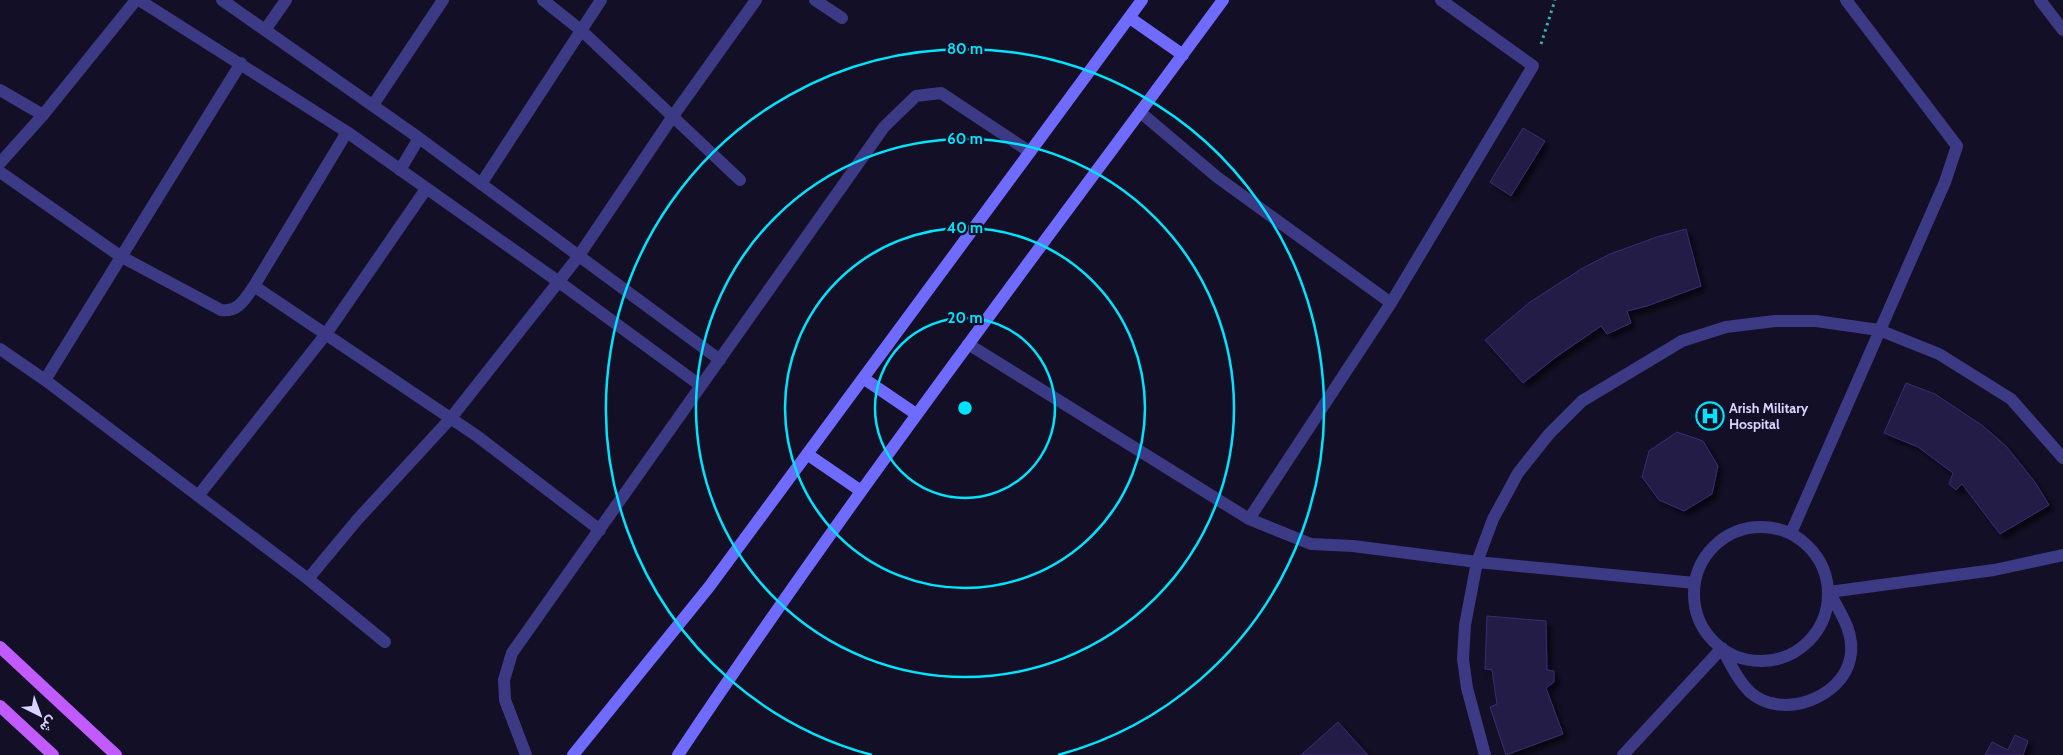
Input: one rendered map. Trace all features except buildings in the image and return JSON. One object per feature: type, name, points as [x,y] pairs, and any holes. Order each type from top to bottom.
[{"type":"main road","points":[[573,755],[709,587],[1142,0]]},
{"type":"main road","points":[[678,755],[754,642],[916,414],[1223,0]]},
{"type":"main road","points":[[1130,18],[1183,55]]},
{"type":"main road","points":[[863,378],[916,414]]},
{"type":"main road","points":[[807,454],[861,491]]},
{"type":"main road","points":[[0,647],[116,755]]},
{"type":"main road","points":[[0,706],[53,755]]},
{"type":"street","points":[[0,163],[43,115],[137,0],[241,63],[347,132],[559,282],[701,386]]},
{"type":"street","points":[[222,0],[419,138],[720,360]]},
{"type":"street","points":[[266,30],[286,0]]},
{"type":"street","points":[[373,105],[442,0]]},
{"type":"street","points":[[543,0],[582,31],[740,180]]},
{"type":"street","points":[[481,184],[601,0]]},
{"type":"street","points":[[308,579],[357,520],[450,418],[559,282],[578,257],[673,116],[756,0]]},
{"type":"street","points":[[815,0],[842,18]]},
{"type":"street","points":[[1249,519],[1391,302],[1533,66],[1441,0]]},
{"type":"street","points":[[1791,533],[1945,182],[1957,146],[1846,0]]},
{"type":"street","points":[[2040,0],[2063,30]]},
{"type":"street","points":[[45,380],[241,63]]},
{"type":"street","points":[[0,90],[43,115]]},
{"type":"street","points":[[526,755],[505,700],[504,680],[512,653],[884,127],[916,96],[941,93],[1030,152]]},
{"type":"street","points":[[1140,112],[1217,177],[1391,302]]},
{"type":"street","points":[[0,172],[120,256],[221,310],[237,309],[254,286],[347,132]]},
{"type":"street","points":[[400,170],[419,138]]},
{"type":"street","points":[[198,496],[326,334],[426,189]]},
{"type":"street","points":[[254,286],[450,418],[600,530]]},
{"type":"street","points":[[1485,755],[1467,688],[1463,659],[1465,625],[1477,562],[1493,519],[1518,473],[1550,434],[1582,401],[1682,342],[1726,327],[1775,321],[1816,321],[1880,330],[1939,354],[2012,399],[2063,458]]},
{"type":"street","points":[[968,344],[1249,519],[1311,544],[1353,546],[1477,562],[1695,583]]},
{"type":"street","points":[[0,349],[45,380],[308,579],[385,642]]},
{"type":"street","points":[[1722,648],[1739,678],[1751,693],[1768,702],[1791,705],[1812,700],[1829,690],[1842,675],[1850,660],[1851,642],[1846,624],[1829,592],[1825,574],[1818,558],[1806,544],[1791,533],[1771,527],[1751,528],[1731,534],[1714,547],[1706,558],[1695,583],[1695,602],[1699,620],[1708,635],[1722,648],[1741,658],[1762,661],[1783,657],[1802,647],[1816,632],[1826,612],[1829,592]]},
{"type":"street","points":[[1829,592],[1994,570],[2063,555]]},
{"type":"street","points":[[1623,755],[1722,648]]},
{"type":"path","points":[[1533,66],[1555,0]]},
{"type":"place","name":"Arish Military Hospital","points":[[1710,416]]}]
